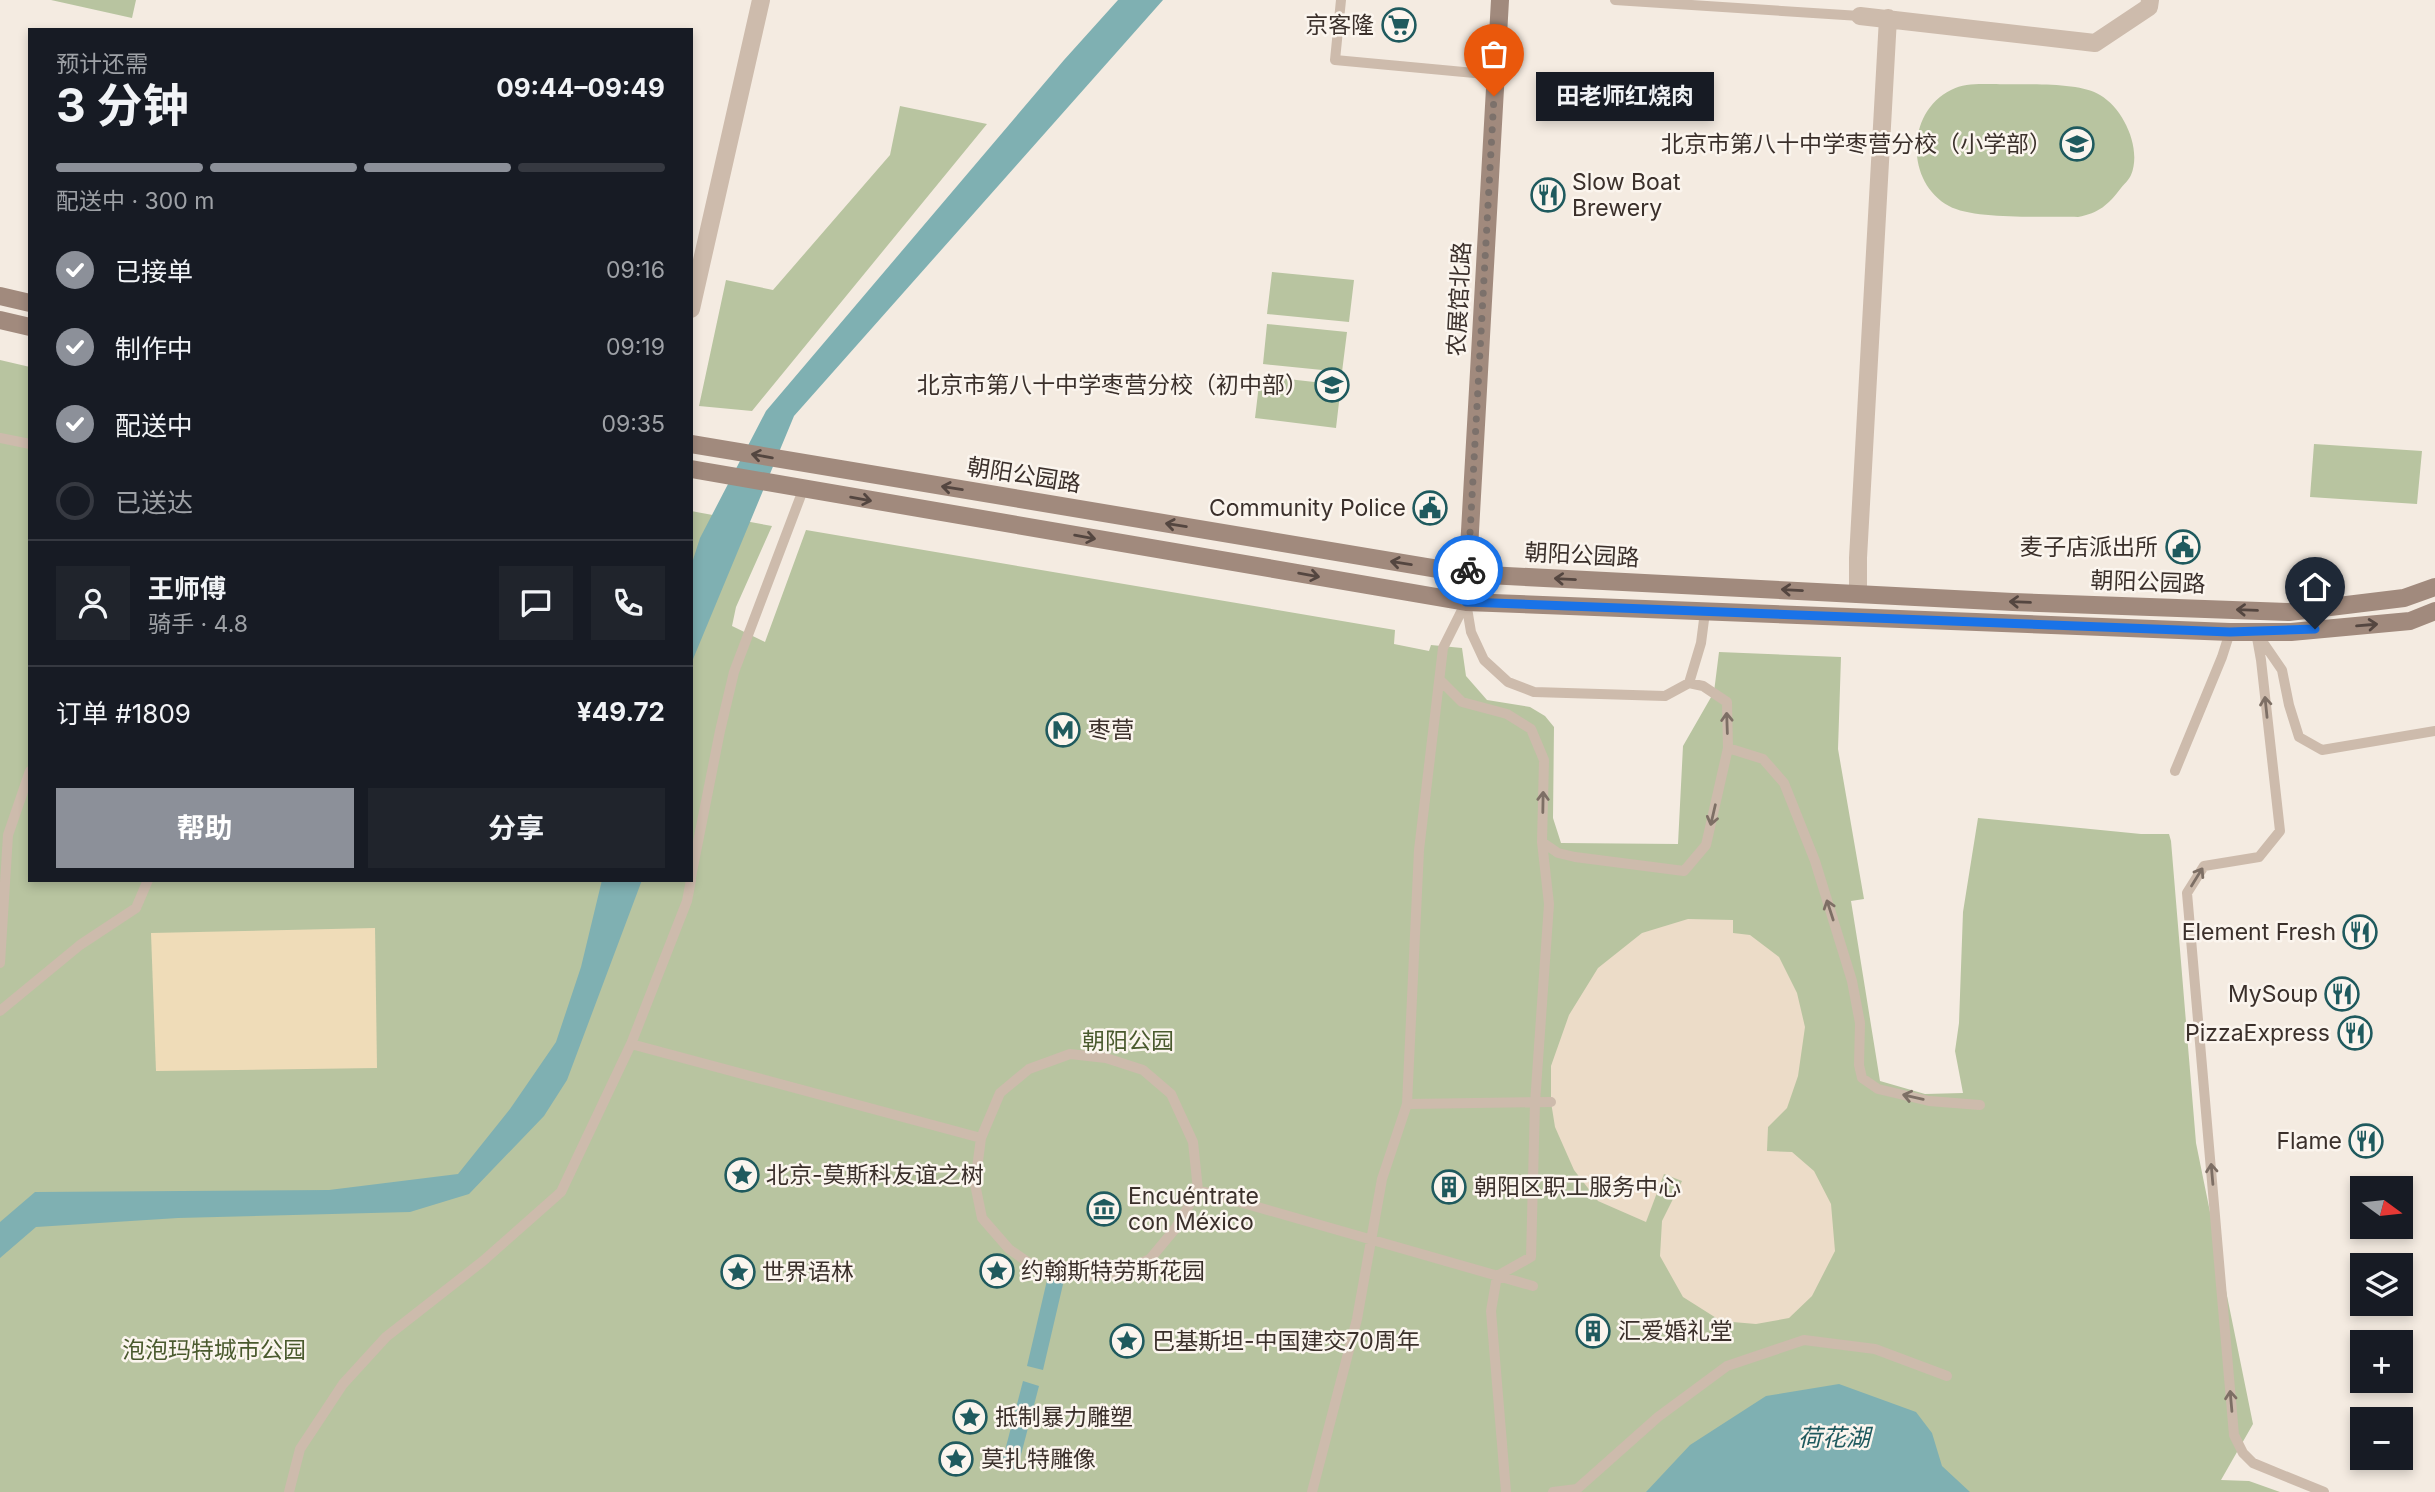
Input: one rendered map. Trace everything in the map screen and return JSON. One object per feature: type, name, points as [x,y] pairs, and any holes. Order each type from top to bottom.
[{"type":"main road","name":"农展馆北路","points":[[1466,602],[1500,0]]},
{"type":"main road","points":[[0,296],[28,303]]},
{"type":"main road","points":[[0,320],[28,327]]},
{"type":"main road","name":"朝阳公园路","points":[[693,444],[1468,574],[2289,612],[2404,598],[2435,587]]},
{"type":"main road","name":"朝阳公园路","points":[[699,470],[1466,602],[2230,632],[2291,632],[2410,621],[2435,611]]},
{"type":"street","points":[[693,300],[761,0]]},
{"type":"street","points":[[1860,16],[2095,43],[2149,7],[2150,0]]},
{"type":"street","points":[[1858,594],[1888,18]]},
{"type":"lane","points":[[1341,0],[1335,60],[1496,75]]},
{"type":"lane","points":[[1615,0],[1860,16]]},
{"type":"lane","points":[[0,438],[28,444]]},
{"type":"lane","points":[[693,869],[734,672],[798,489]]},
{"type":"lane","points":[[1312,1492],[1357,1319],[1382,1179],[1407,1104],[1419,850],[1443,648],[1466,602]]},
{"type":"lane","points":[[1466,602],[1469,625],[1484,660],[1508,682],[1534,692],[1665,696],[1689,683],[1703,686],[1727,702],[1728,748],[1706,845],[1684,871],[1575,858],[1558,853],[1542,842]]},
{"type":"lane","points":[[1689,683],[1701,643],[1705,612]]},
{"type":"lane","points":[[2175,771],[2230,632]]},
{"type":"lane","points":[[2256,632],[2282,670],[2299,737],[2322,750],[2435,731]]},
{"type":"lane","points":[[2256,632],[2280,831],[2259,857],[2204,866],[2187,892],[2234,1435],[2243,1453],[2253,1463],[2324,1492]]},
{"type":"lane","points":[[1440,680],[1462,702],[1507,714],[1531,729],[1544,760],[1542,842],[1549,904],[1535,1102],[1531,1257],[1497,1276]]},
{"type":"lane","points":[[1728,748],[1763,759],[1784,783],[1815,861],[1852,981],[1860,1023],[1859,1065],[1862,1077],[1878,1089],[1929,1101],[1980,1105]]},
{"type":"lane","points":[[0,963],[8,835],[28,777]]},
{"type":"lane","points":[[0,1011],[80,945],[136,908],[147,882]]},
{"type":"lane","points":[[289,1492],[300,1449],[343,1384],[386,1337],[483,1261],[561,1192],[631,1044],[687,901],[690,882]]},
{"type":"lane","points":[[631,1044],[981,1138]]},
{"type":"lane","points":[[1070,1054],[1106,1058],[1143,1070],[1171,1094],[1194,1142],[1198,1190],[1175,1229],[1150,1259],[1118,1273],[1084,1276],[1032,1265],[1009,1248],[982,1218],[975,1184],[981,1138],[1000,1093],[1029,1069],[1070,1054]]},
{"type":"lane","points":[[1407,1104],[1551,1102]]},
{"type":"lane","points":[[1198,1190],[1533,1286]]},
{"type":"lane","points":[[1497,1276],[1491,1311],[1506,1492]]},
{"type":"lane","points":[[1553,1492],[1577,1489],[1658,1417],[1727,1366],[1804,1340],[1875,1349],[1947,1376]]},
{"type":"green space","points":[[51,0],[136,0],[132,18]]},
{"type":"green space","points":[[2033,84],[2078,88],[2109,101],[2129,130],[2134,165],[2129,179],[2102,207],[2078,217],[1992,215],[1949,206],[1935,195],[1924,181],[1918,165],[1919,130],[1926,114],[1936,100],[1951,90],[1966,85]]},
{"type":"green space","points":[[900,106],[987,124],[752,411],[699,406],[726,280],[773,290],[890,155]]},
{"type":"green space","points":[[1272,272],[1354,280],[1349,322],[1267,314]]},
{"type":"green space","points":[[1267,324],[1347,332],[1342,372],[1263,364]]},
{"type":"green space","name":"朝阳公园","points":[[0,360],[28,367],[28,882],[693,882],[693,511],[772,526],[736,607],[732,626],[765,642],[806,530],[1395,630],[1394,644],[1429,651],[1431,645],[1462,648],[1466,676],[1487,700],[1530,707],[1545,716],[1554,727],[1553,818],[1561,843],[1678,844],[1683,746],[1714,692],[1719,652],[1841,657],[1838,749],[1864,899],[1851,901],[1880,1081],[1925,1094],[1963,1093],[1955,1051],[1959,1023],[1963,912],[1978,818],[2141,834],[2169,834],[2196,1143],[2253,1424],[2221,1480],[2249,1481],[2280,1492],[0,1492]]},
{"type":"green space","points":[[1260,376],[1341,385],[1336,428],[1255,418]]},
{"type":"green space","points":[[2314,444],[2422,451],[2417,504],[2310,497]]},
{"type":"sand","points":[[375,928],[377,1068],[156,1071],[151,933]]},
{"type":"shaded area","points":[[1688,919],[1733,920],[1733,933],[1750,935],[1779,957],[1797,993],[1805,1027],[1798,1076],[1787,1108],[1768,1127],[1767,1151],[1792,1152],[1814,1171],[1831,1204],[1835,1251],[1812,1296],[1789,1318],[1756,1324],[1721,1321],[1683,1297],[1660,1256],[1662,1221],[1682,1181],[1664,1174],[1646,1222],[1598,1201],[1574,1170],[1555,1127],[1551,1102],[1551,1066],[1569,1015],[1598,968],[1642,933]]},
{"type":"water","points":[[1118,0],[1163,0],[794,416],[693,659],[693,560],[700,538],[766,411]]},
{"type":"water","points":[[602,882],[641,882],[567,1080],[544,1116],[469,1194],[410,1212],[178,1218],[36,1227],[0,1258],[0,1222],[35,1192],[329,1190],[458,1174],[510,1109],[556,1042],[581,967]]},
{"type":"water","points":[[1048,1276],[1064,1280],[1043,1370],[1027,1366]]},
{"type":"water","points":[[1023,1381],[1039,1386],[1017,1470],[1001,1466]]},
{"type":"water","name":"荷花湖","points":[[1839,1384],[1916,1412],[1932,1433],[1942,1466],[1970,1492],[1646,1492],[1690,1445],[1766,1396]]},
{"type":"way so far","points":[[1468,570],[1494,96]]},
{"type":"place","name":"京客隆","points":[[1399,25]]},
{"type":"place","name":"田老师红烧肉","points":[[1494,96]]},
{"type":"place","name":"北京市第八十中学枣营分校（小学部）","points":[[2077,144]]},
{"type":"place","name":"Slow Boat Brewery","points":[[1548,195]]},
{"type":"place","name":"北京市第八十中学枣营分校（初中部）","points":[[1332,385]]},
{"type":"place","name":"Community Police","points":[[1430,508]]},
{"type":"place","name":"麦子店派出所","points":[[2183,547]]},
{"type":"place","name":"枣营","points":[[1063,730]]},
{"type":"place","name":"Element Fresh","points":[[2360,932]]},
{"type":"place","name":"MySoup","points":[[2342,994]]},
{"type":"place","name":"PizzaExpress","points":[[2355,1033]]},
{"type":"place","name":"Flame","points":[[2366,1141]]},
{"type":"place","name":"北京-莫斯科友谊之树","points":[[742,1175]]},
{"type":"place","name":"朝阳区职工服务中心","points":[[1449,1187]]},
{"type":"place","name":"Encuéntrate con México","points":[[1104,1209]]},
{"type":"place","name":"约翰斯特劳斯花园","points":[[997,1271]]},
{"type":"place","name":"世界语林","points":[[738,1272]]},
{"type":"place","name":"汇爱婚礼堂","points":[[1593,1331]]},
{"type":"place","name":"巴基斯坦-中国建交70周年","points":[[1127,1341]]},
{"type":"place","name":"抵制暴力雕塑","points":[[970,1417]]},
{"type":"place","name":"莫扎特雕像","points":[[956,1459]]},
{"type":"route","points":[[1468,570],[1466,602],[2230,632],[2291,632],[2315,629]]},
{"type":"park label","name":"泡泡玛特城市公园","points":[[214,1350]]}]
